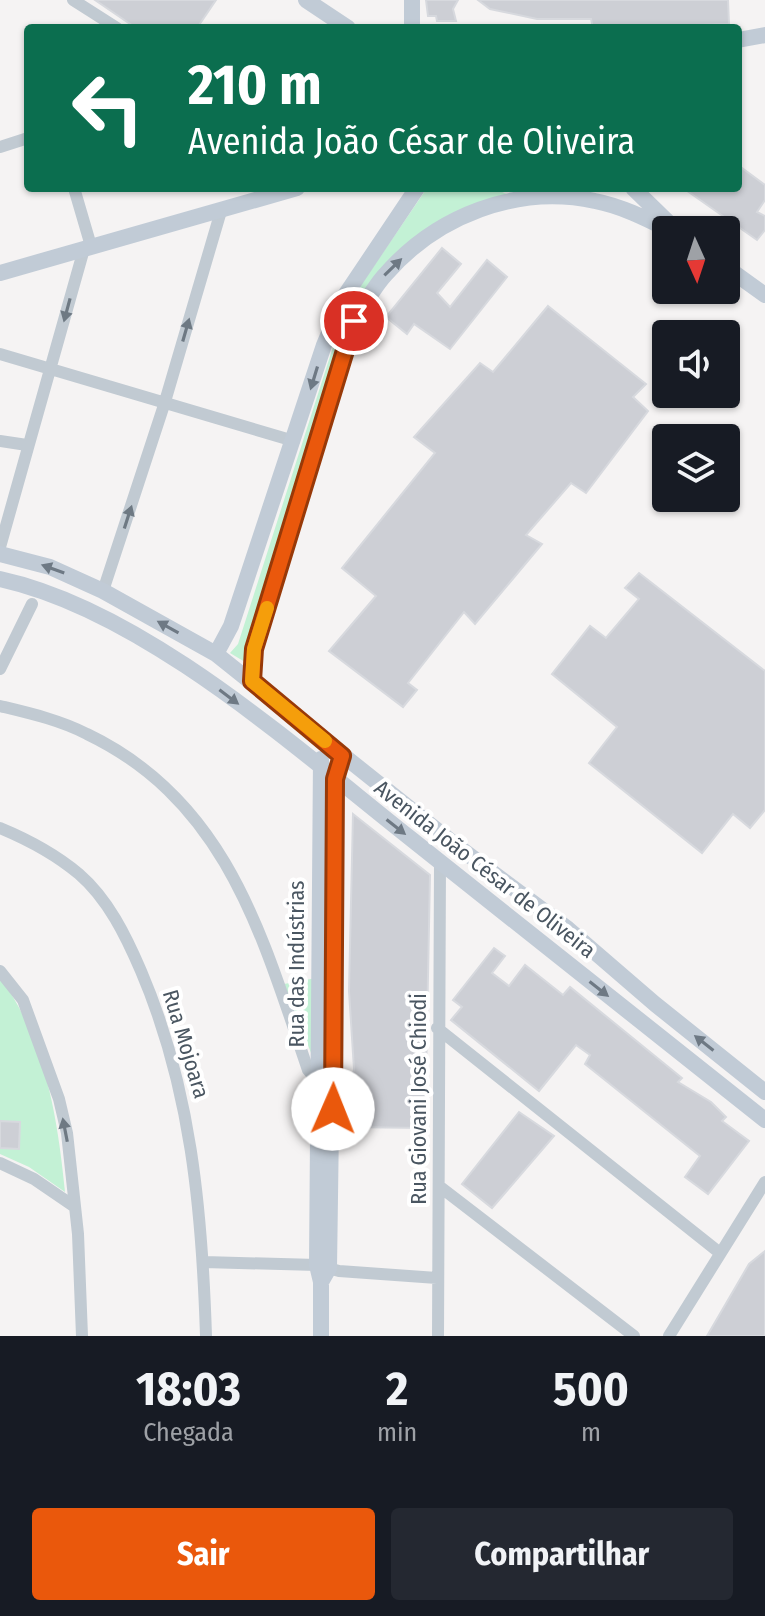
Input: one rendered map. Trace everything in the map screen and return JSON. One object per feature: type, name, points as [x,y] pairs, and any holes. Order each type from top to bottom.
[{"type":"street","points":[[73,0],[111,24]]},
{"type":"street","points":[[306,0],[342,24]]},
{"type":"street","points":[[412,0],[412,24]]},
{"type":"street","points":[[742,39],[765,35]]},
{"type":"street","points":[[0,147],[24,139]]},
{"type":"street","points":[[0,547],[27,445],[88,247],[75,192]]},
{"type":"street","points":[[0,273],[284,192]]},
{"type":"street","points":[[216,654],[231,626],[324,345],[344,297],[414,192]]},
{"type":"street","points":[[609,204],[628,197],[631,192]]},
{"type":"street","points":[[637,192],[662,216]]},
{"type":"street","points":[[252,681],[254,649],[354,321],[383,276],[422,239],[470,211],[521,194],[609,204],[652,223]]},
{"type":"street","points":[[103,591],[164,405],[221,211]]},
{"type":"street","points":[[740,277],[765,295]]},
{"type":"street","points":[[0,354],[294,441]]},
{"type":"street","points":[[0,441],[27,445]]},
{"type":"street","name":"Avenida João César de Oliveira","points":[[0,554],[50,567],[103,591],[216,654],[342,756],[568,929],[765,1092]]},
{"type":"street","name":"Avenida João César de Oliveira","points":[[2,576],[41,588],[144,641],[205,679],[319,765],[763,1116]]},
{"type":"street","points":[[0,669],[32,604]]},
{"type":"street","points":[[0,706],[87,734],[127,758],[168,790],[203,829],[235,876],[265,947],[308,1070],[326,1077]]},
{"type":"street","name":"Rua das Indústrias","points":[[326,742],[319,765],[326,1077]]},
{"type":"street","name":"Rua das Indústrias","points":[[321,1336],[335,779],[342,756]]},
{"type":"street","name":"Rua Mojoara","points":[[0,828],[40,845],[81,875],[108,907],[130,945],[170,1052],[189,1122],[204,1262],[206,1336]]},
{"type":"street","name":"Rua Giovani José Chiodi","points":[[439,1335],[437,1028],[440,862]]},
{"type":"street","points":[[0,971],[23,1000],[59,1099],[67,1133],[75,1207],[82,1336]]},
{"type":"street","points":[[437,1028],[720,1253]]},
{"type":"street","points":[[0,1163],[34,1179],[75,1207]]},
{"type":"street","points":[[669,1336],[765,1182]]},
{"type":"street","points":[[439,1186],[634,1336]]},
{"type":"street","points":[[204,1262],[437,1278]]},
{"type":"green space","points":[[424,192],[502,192],[509,195],[440,225],[402,250],[384,266],[354,308],[245,662],[230,653],[238,644],[333,347],[352,298]]},
{"type":"green space","points":[[0,978],[28,1026],[47,1080],[65,1192],[29,1167],[0,1154]]},
{"type":"green space","points":[[316,978],[315,1063],[284,984]]},
{"type":"building","points":[[95,0],[216,0],[200,24],[130,24]]},
{"type":"building","points":[[426,0],[458,0],[453,9],[456,21],[437,21],[436,16],[428,16]]},
{"type":"building","points":[[478,0],[728,0],[729,24],[592,24],[591,19],[537,19],[490,9]]},
{"type":"building","points":[[742,168],[765,185],[765,200],[757,212],[765,216],[765,230],[757,240],[740,228],[740,216],[723,216],[689,192],[742,192]]},
{"type":"building","points":[[442,248],[461,264],[437,293],[450,307],[487,260],[507,277],[450,349],[414,324],[407,334],[386,317]]},
{"type":"building","points":[[548,306],[646,384],[633,397],[648,411],[586,493],[571,483],[526,535],[542,544],[475,624],[464,612],[408,683],[417,690],[403,707],[329,651],[376,596],[342,568],[435,453],[414,437],[480,363],[493,372]]},
{"type":"building","points":[[639,573],[765,671],[765,810],[750,828],[733,814],[702,853],[589,763],[617,727],[552,674],[590,626],[606,638],[639,599],[625,588]]},
{"type":"building","points":[[353,814],[430,875],[425,1128],[344,1127],[354,1069],[349,991]]},
{"type":"building","points":[[494,948],[505,956],[492,973],[509,986],[525,965],[563,995],[570,987],[682,1078],[678,1082],[711,1102],[726,1117],[722,1121],[749,1141],[708,1194],[685,1177],[700,1156],[585,1064],[590,1055],[576,1045],[539,1091],[451,1020],[462,1007],[453,1000]]},
{"type":"building","points":[[519,1112],[554,1136],[492,1208],[462,1184]]},
{"type":"building","points":[[0,1121],[20,1122],[19,1149],[0,1148]]},
{"type":"building","points":[[765,1251],[765,1336],[707,1336],[749,1264]]},
{"type":"slow traffic","points":[[267,608],[254,649],[252,681],[325,741]]},
{"type":"route","points":[[333,1109],[335,779],[336,767],[342,756],[252,681],[254,649],[354,321]]}]
